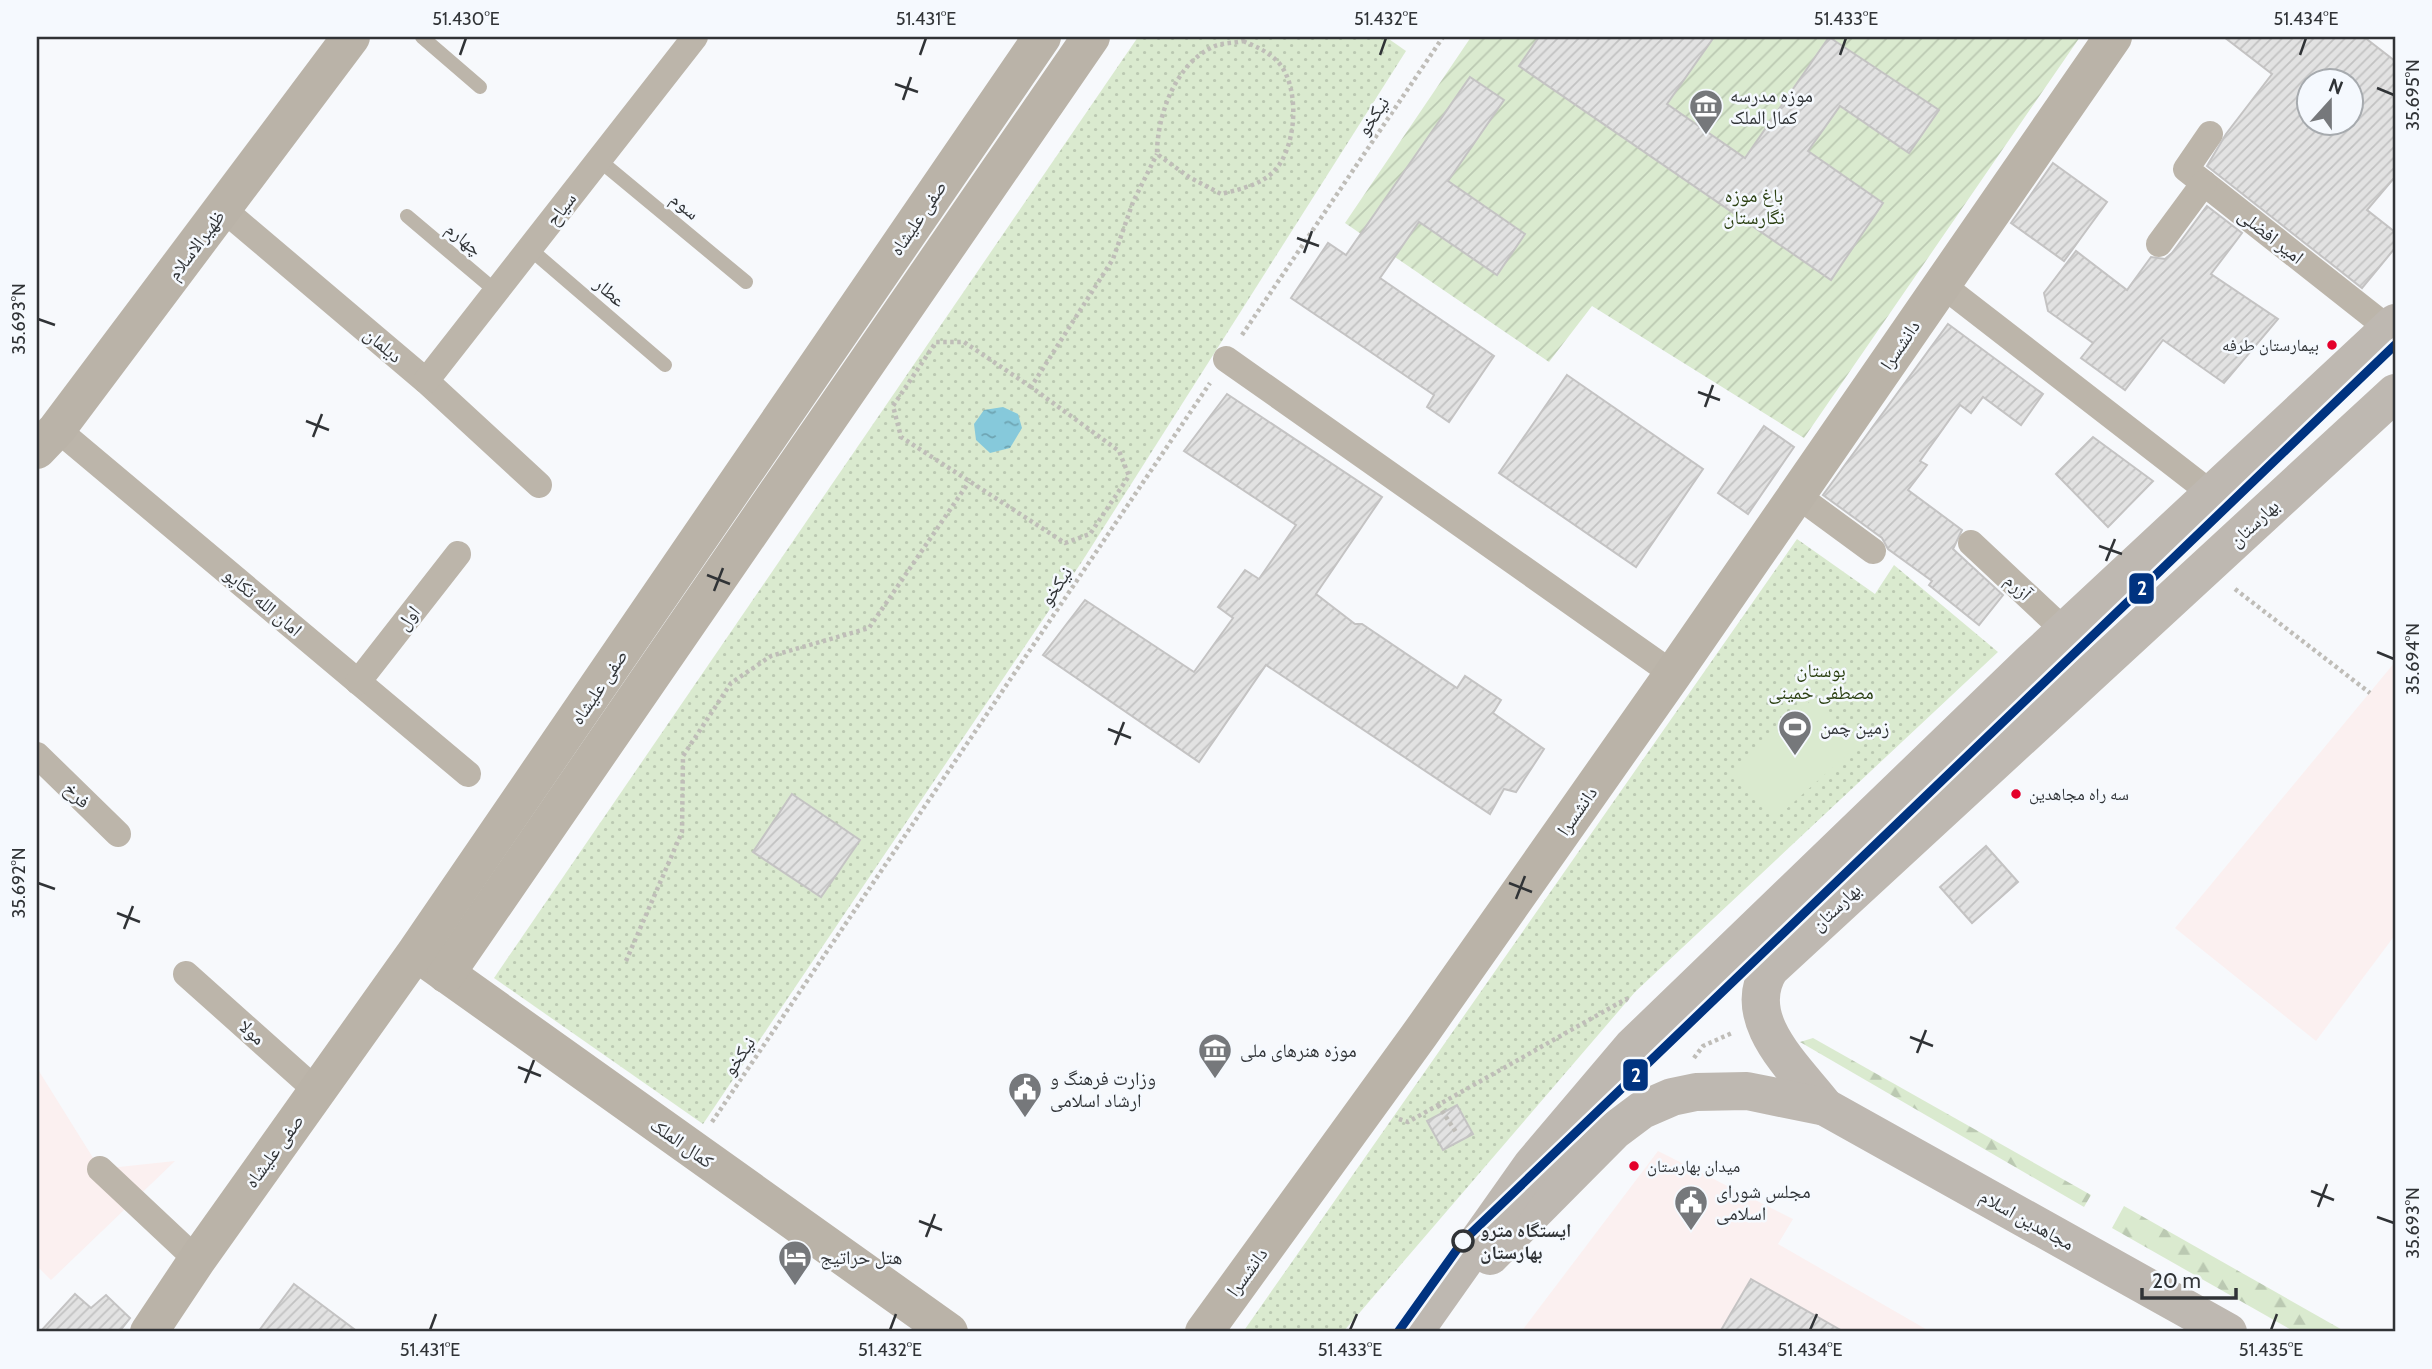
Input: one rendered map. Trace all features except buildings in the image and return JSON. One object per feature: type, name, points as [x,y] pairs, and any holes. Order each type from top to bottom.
[{"type":"main road","name":"بهارستان","points":[[1415,1332],[1532,1165],[1632,1047],[2065,631],[2392,326]]},
{"type":"main road","name":"بهارستان","points":[[1763,1025],[1759,992],[1770,969],[2395,393]]},
{"type":"main road","points":[[1763,1025],[1825,1107]]},
{"type":"main road","name":"بهارستان","points":[[1415,1332],[1614,1131],[1695,1075],[1747,1091],[1825,1107]]},
{"type":"main road","name":"مجاهدین اسلام","points":[[1825,1107],[2228,1332]]},
{"type":"street","name":"سیاح","points":[[426,381],[695,37]]},
{"type":"street","name":"صفی علیشاه","points":[[431,963],[1042,37]]},
{"type":"street","name":"صفی علیشاه","points":[[149,1332],[197,1259],[317,1091],[431,963],[1091,37]]},
{"type":"street","name":"دانشسرا","points":[[1204,1332],[1798,496],[2113,37]]},
{"type":"street","name":"ظهیرالاسلام","points":[[47,440],[349,38]]},
{"type":"street","name":"امیر افضلی","points":[[2210,134],[2186,169],[2392,326]]},
{"type":"street","points":[[2160,244],[2204,183]]},
{"type":"street","name":"دیلمان","points":[[223,209],[426,381],[539,485]]},
{"type":"street","points":[[1941,284],[2212,494]]},
{"type":"street","points":[[1226,359],[1673,674]]},
{"type":"street","name":"امان الله تکاپو","points":[[47,440],[358,682],[468,774]]},
{"type":"street","points":[[1798,496],[1873,551]]},
{"type":"street","name":"آزرم","points":[[1971,544],[2065,631]]},
{"type":"street","name":"اول","points":[[358,682],[458,554]]},
{"type":"street","name":"فرخ","points":[[37,755],[118,834]]},
{"type":"street","name":"کمال الملک","points":[[431,963],[949,1332]]},
{"type":"street","name":"مولا","points":[[186,974],[317,1091]]},
{"type":"street","points":[[100,1169],[197,1259]]},
{"type":"lane","points":[[422,37],[480,87]]},
{"type":"lane","name":"سوم","points":[[599,160],[746,282]]},
{"type":"lane","name":"چهارم","points":[[407,216],[497,292]]},
{"type":"lane","name":"عطار","points":[[530,249],[665,365]]},
{"type":"path","name":"نیکخو","points":[[692,1151],[1443,37]]},
{"type":"path","points":[[1031,387],[1113,258],[1133,202],[1157,154],[1157,134],[1164,110],[1175,85],[1195,59],[1215,46],[1242,41],[1264,50],[1281,65],[1292,90],[1292,121],[1287,150],[1272,174],[1248,187],[1221,194],[1189,177],[1157,154]]},
{"type":"path","points":[[936,342],[964,342],[1031,387],[1119,451],[1129,476],[1090,534],[1065,543],[901,437],[893,406],[936,342]]},
{"type":"path","points":[[626,961],[682,832],[683,756],[732,683],[771,656],[869,628],[969,482]]},
{"type":"path","points":[[2206,567],[2370,693]]},
{"type":"path","points":[[1365,1109],[1408,1122],[1626,999],[1657,1024],[1695,1075]]},
{"type":"path","points":[[1695,1075],[1703,1046],[1720,1037],[1763,1025]]},
{"type":"path","points":[[1438,1105],[1456,1132]]},
{"type":"shaded area","points":[[2395,662],[2395,935],[2316,1041],[2175,928]]},
{"type":"shaded area","points":[[37,1068],[100,1169],[175,1161],[51,1280],[37,1266]]},
{"type":"shaded area","name":"مجلس شورای اسلامی","points":[[1658,1151],[1793,1219],[1778,1244],[1931,1332],[1521,1332]]},
{"type":"green space","points":[[1138,37],[1386,37],[1406,51],[1083,560],[703,1124],[494,978]]},
{"type":"green space","name":"باغ موزه نگارستان","points":[[1471,37],[2080,37],[1804,438],[1592,306],[1549,362],[1345,223]]},
{"type":"green space","name":"بوستان مصطفی خمینی","points":[[1797,539],[1875,594],[1894,565],[1998,652],[1635,992],[1343,1332],[1243,1332]]},
{"type":"green space","name":"زمین چمن","points":[[1814,698],[1860,743],[1776,818],[1730,772]]},
{"type":"green space","points":[[1813,1038],[2091,1195],[2084,1207],[1800,1042]]},
{"type":"green space","points":[[2124,1206],[2346,1332],[2295,1332],[2112,1228]]},
{"type":"water","points":[[1003,407],[1018,414],[1022,428],[1010,448],[990,453],[976,440],[974,424],[984,410]]},
{"type":"transit line","name":"2","points":[[1398,1332],[1463,1241],[2395,345]]},
{"type":"place","name":"موزه مدرسه کمال‌الملک","points":[[1706,136]]},
{"type":"place","name":"بیمارستان طرفه","points":[[2332,345]]},
{"type":"place","name":"زمین چمن","points":[[1795,757]]},
{"type":"place","name":"سه راه مجاهدین","points":[[2016,794]]},
{"type":"place","name":"موزه هنرهای ملی","points":[[1215,1080]]},
{"type":"place","name":"وزارت فرهنگ و ارشاد اسلامی","points":[[1025,1119]]},
{"type":"place","name":"میدان بهارستان","points":[[1634,1166]]},
{"type":"place","name":"مجلس شورای اسلامی","points":[[1691,1232]]},
{"type":"place","name":"ایستگاه مترو بهارستان","points":[[1463,1241]]},
{"type":"place","name":"هتل حراتیج","points":[[795,1287]]}]
